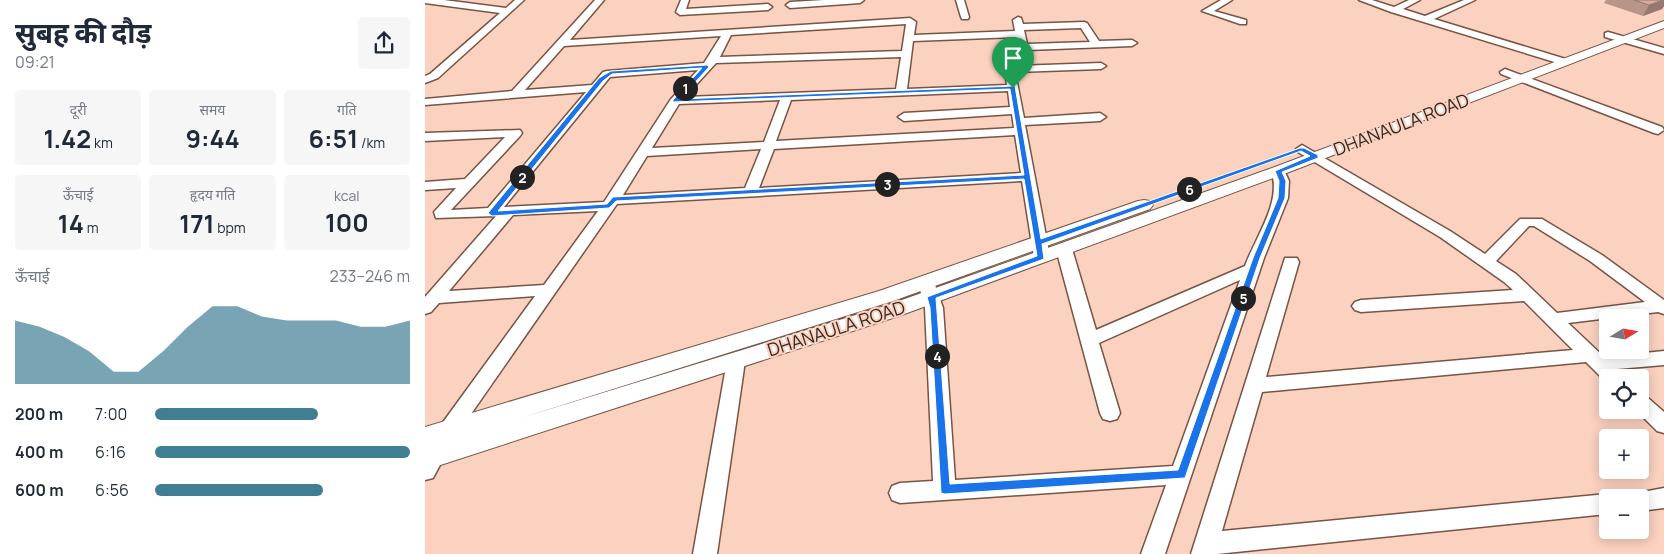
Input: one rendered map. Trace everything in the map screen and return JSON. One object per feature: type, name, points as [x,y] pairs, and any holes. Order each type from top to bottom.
[{"type":"street","points":[[425,0],[507,11]]},
{"type":"street","points":[[425,80],[434,76],[520,0]]},
{"type":"street","points":[[515,94],[600,0]]},
{"type":"street","points":[[685,0],[680,12],[768,7]]},
{"type":"street","points":[[563,43],[728,32],[837,11],[860,0]]},
{"type":"street","points":[[960,0],[965,17]]},
{"type":"street","points":[[1228,0],[1206,11],[1243,22]]},
{"type":"street","points":[[1367,0],[1394,10],[1557,59]]},
{"type":"street","points":[[1394,10],[1416,0]]},
{"type":"street","points":[[1426,19],[1471,0]]},
{"type":"street","points":[[790,5],[910,21],[901,92]]},
{"type":"street","name":"DHANAULA ROAD","points":[[1616,38],[1664,16]]},
{"type":"street","name":"DHANAULA ROAD","points":[[427,456],[736,361],[1309,153],[1557,59],[1616,38],[1664,24]]},
{"type":"street","points":[[909,38],[1020,32],[1084,25],[1097,44]]},
{"type":"street","points":[[448,431],[611,203],[675,101],[710,63],[728,32]]},
{"type":"street","points":[[1020,32],[1097,44],[1132,44]]},
{"type":"street","points":[[1020,32],[1024,59],[1010,63],[1009,69],[1040,250]]},
{"type":"street","points":[[1616,38],[1664,51]]},
{"type":"street","points":[[429,303],[605,76],[611,73],[710,63],[906,54]]},
{"type":"street","points":[[1009,69],[1101,66]]},
{"type":"street","points":[[1513,75],[1658,130]]},
{"type":"street","points":[[425,102],[594,88]]},
{"type":"street","points":[[675,101],[1013,88]]},
{"type":"street","points":[[751,192],[787,96]]},
{"type":"street","points":[[904,116],[1018,121]]},
{"type":"street","points":[[644,152],[768,145],[1018,121],[1100,117]]},
{"type":"street","points":[[425,137],[516,132],[441,212],[441,215],[500,213],[751,192],[1027,176]]},
{"type":"street","points":[[1309,153],[1487,261],[1510,278],[1604,369]]},
{"type":"street","name":"DHANAULA ROAD","points":[[1040,250],[1064,249],[1278,171],[1309,153]]},
{"type":"street","points":[[1153,554],[1252,270],[1281,198],[1282,181],[1278,171]]},
{"type":"street","points":[[425,186],[470,183]]},
{"type":"street","points":[[1487,261],[1525,222],[1532,221],[1543,225],[1597,258],[1662,307]]},
{"type":"street","points":[[1064,249],[1110,412]]},
{"type":"street","points":[[1291,262],[1204,549],[1599,505]]},
{"type":"street","points":[[1089,340],[1252,270]]},
{"type":"street","points":[[429,303],[549,290]]},
{"type":"street","points":[[929,290],[934,308],[945,490]]},
{"type":"street","name":"DHANAULA ROAD","points":[[427,456],[448,431],[876,299],[929,290]]},
{"type":"street","points":[[1361,306],[1528,295]]},
{"type":"street","points":[[1553,319],[1662,307]]},
{"type":"street","points":[[1254,385],[1595,360],[1664,358]]},
{"type":"street","points":[[705,554],[736,361]]},
{"type":"street","points":[[1649,411],[1664,425]]},
{"type":"street","points":[[900,492],[1181,474]]},
{"type":"street","points":[[1649,500],[1664,498]]},
{"type":"building","points":[[1634,0],[1663,0],[1649,5]]},
{"type":"route","points":[[1013,88],[675,101],[707,66],[611,73],[601,79],[492,213],[609,206],[613,200],[1027,176],[1038,242],[1042,257],[932,297],[945,490],[1181,474],[1257,258],[1283,193],[1282,181],[1278,171],[1315,157],[1302,149],[1038,242],[1013,88]]}]
